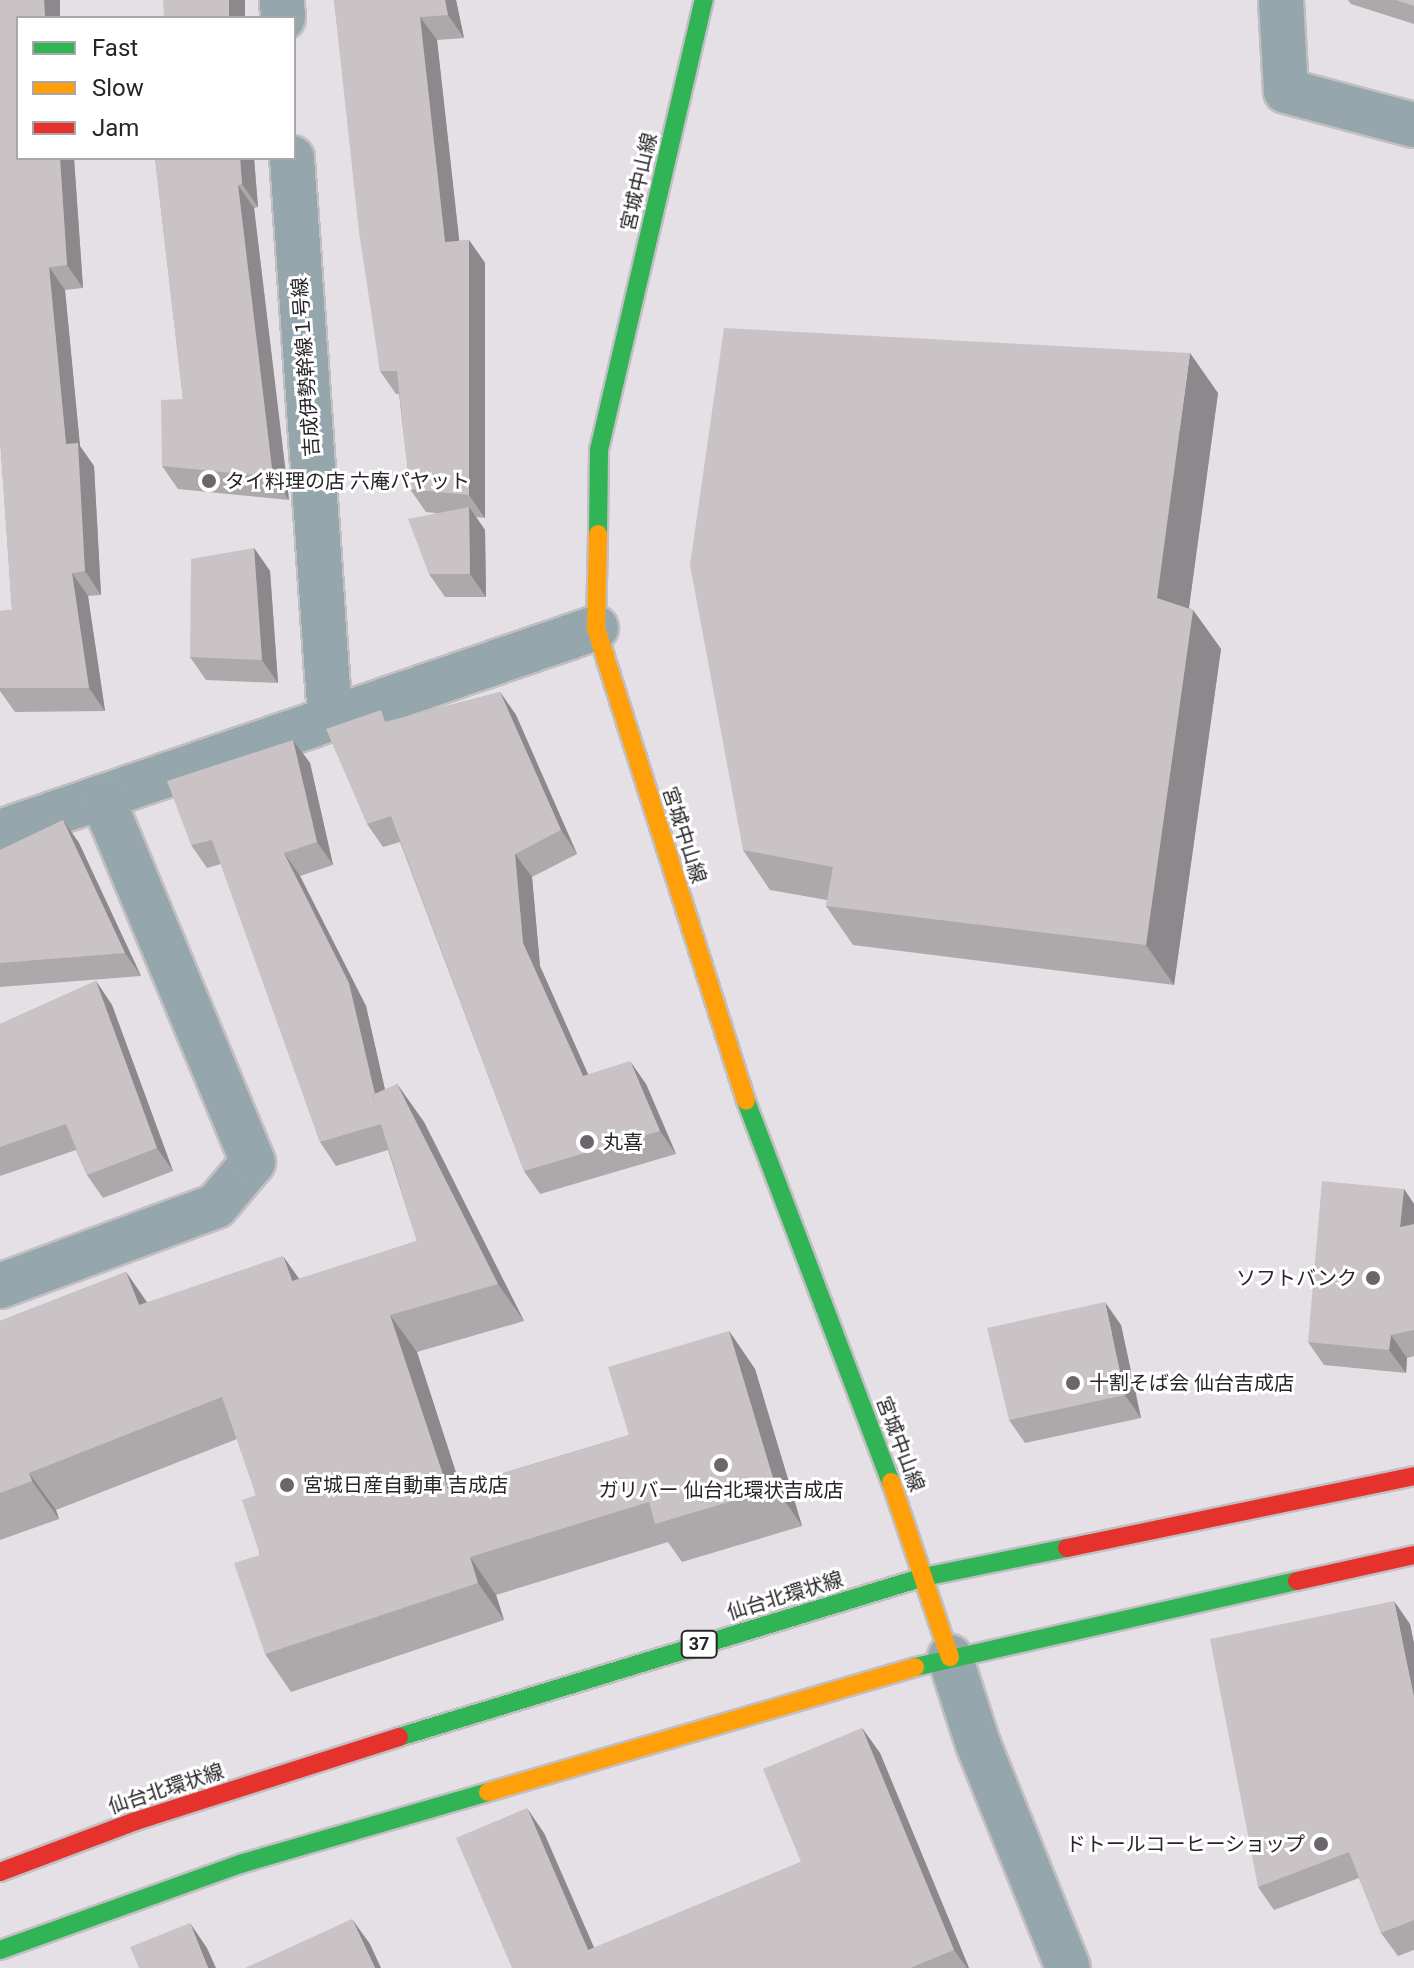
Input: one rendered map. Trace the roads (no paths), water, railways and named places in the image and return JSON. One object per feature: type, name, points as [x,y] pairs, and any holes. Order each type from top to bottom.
[{"type":"main road","name":"宮城中山線","points":[[704,0],[599,450],[596,628],[743,1094],[924,1577],[950,1657]]},
{"type":"main road","name":"仙台北環状線","points":[[0,1872],[136,1821],[364,1748],[924,1577],[1414,1476]]},
{"type":"main road","points":[[0,1950],[240,1864],[950,1657],[1414,1555]]},
{"type":"street","points":[[1281,0],[1286,91],[1414,125]]},
{"type":"street","name":"吉成伊勢幹線１号線","points":[[292,160],[330,719]]},
{"type":"street","points":[[0,832],[596,628]]},
{"type":"street","points":[[0,1286],[216,1206],[253,1162],[102,798]]},
{"type":"street","points":[[950,1657],[978,1744],[1068,1968]]},
{"type":"place","name":"タイ料理の店 六庵パヤット","points":[[209,481]]},
{"type":"place","name":"丸喜","points":[[587,1142]]},
{"type":"place","name":"ソフトバンク","points":[[1373,1278]]},
{"type":"place","name":"十割そば会 仙台吉成店","points":[[1073,1383]]},
{"type":"place","name":"ガリバー 仙台北環状吉成店","points":[[721,1465]]},
{"type":"place","name":"宮城日産自動車 吉成店","points":[[287,1485]]},
{"type":"place","name":"ドトールコーヒーショップ","points":[[1321,1844]]}]
